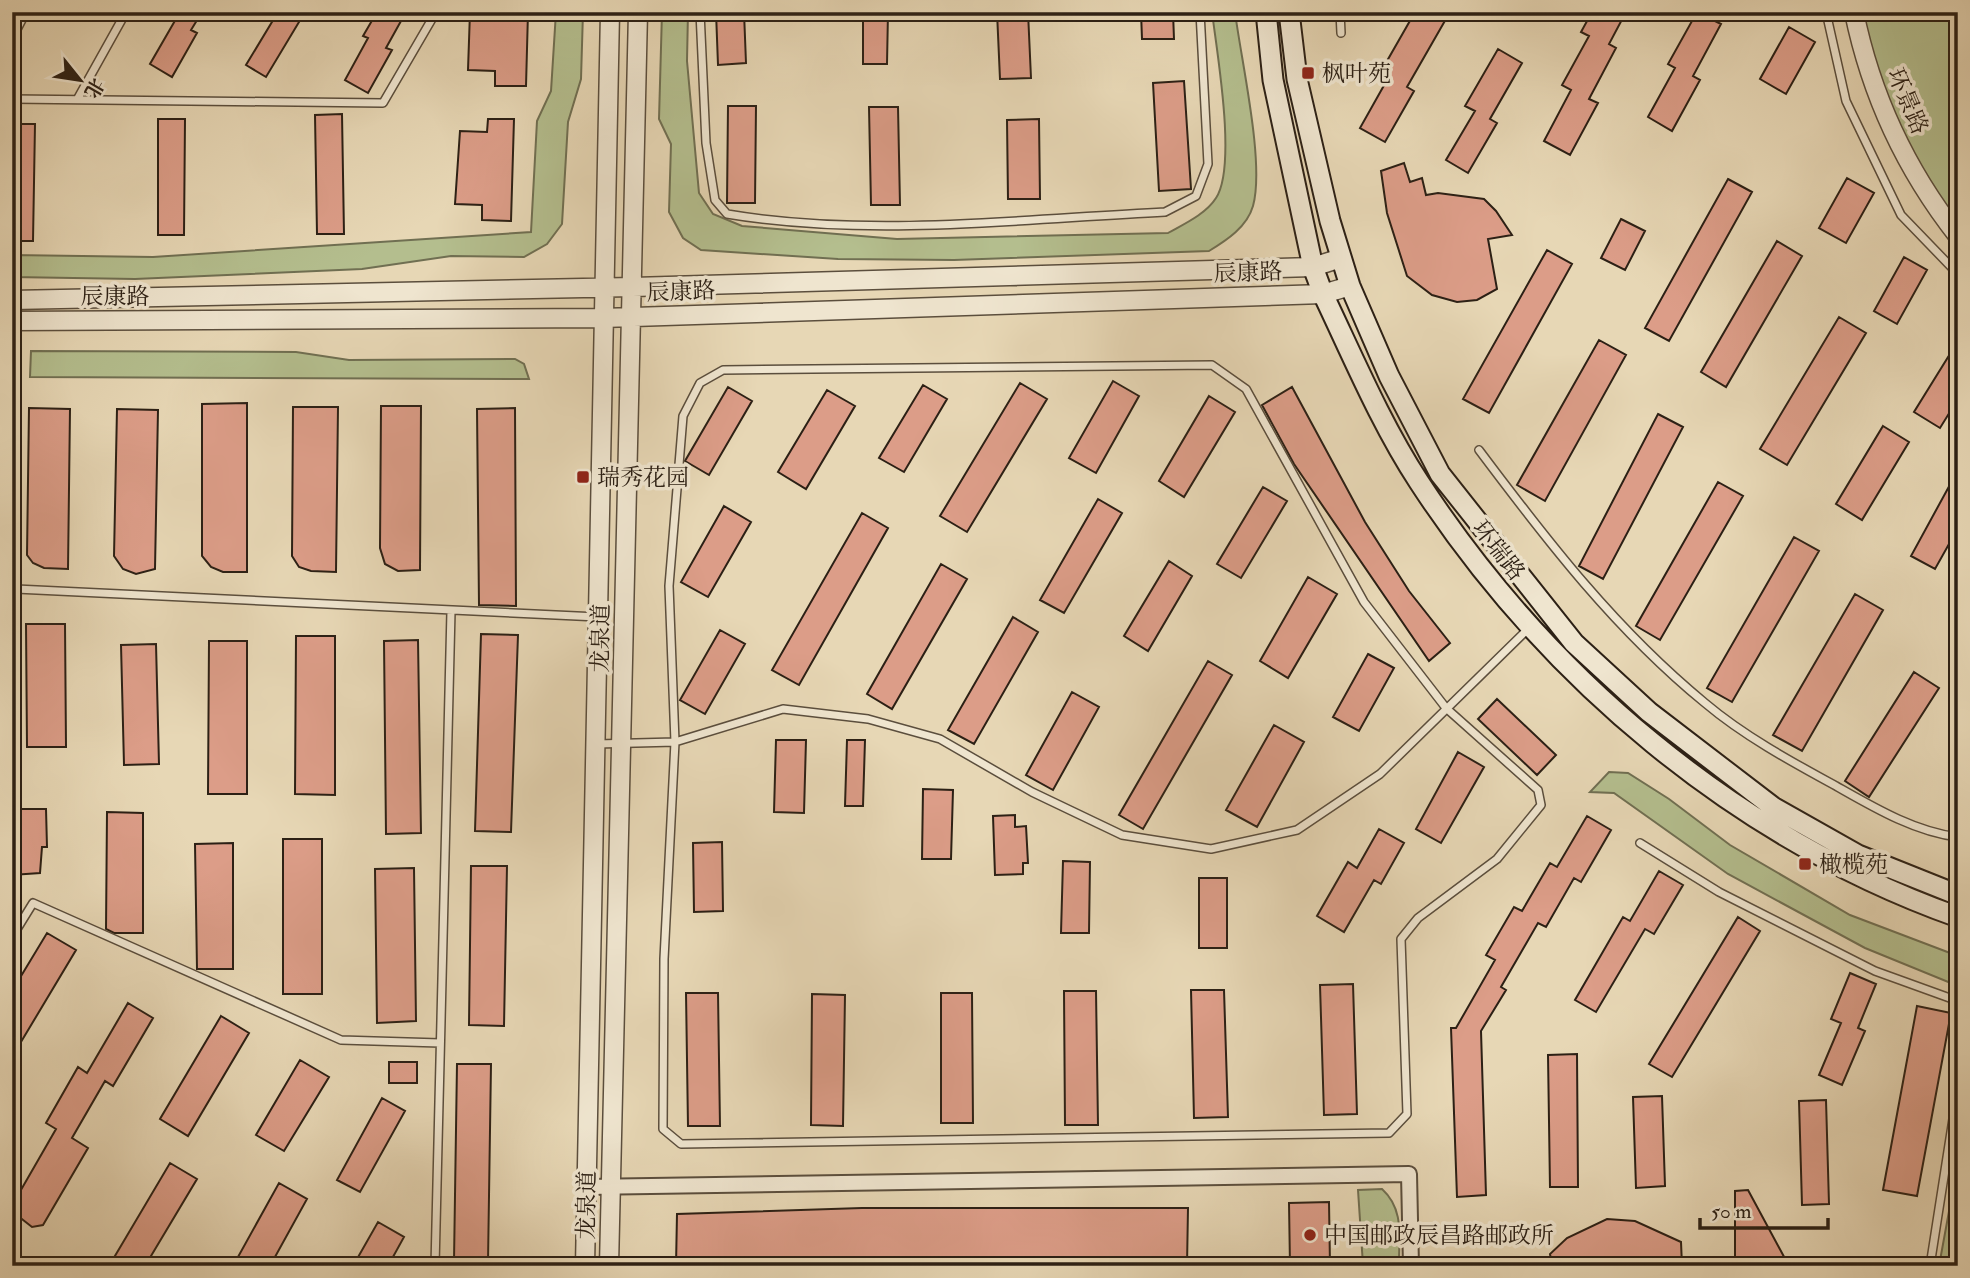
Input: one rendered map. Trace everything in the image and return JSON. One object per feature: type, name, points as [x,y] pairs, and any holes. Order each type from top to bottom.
[{"type":"main road","name":"环瑞路","points":[[1266,12],[1273,80],[1313,267],[1323,294],[1418,480],[1462,545],[1529,628],[1626,720],[1714,791],[1816,855],[1919,903],[1958,917]]},
{"type":"main road","name":"环瑞路","points":[[1289,12],[1297,79],[1330,221],[1350,286],[1389,376],[1440,474],[1574,643],[1649,712],[1773,807],[1858,855],[1958,895]]},
{"type":"street","name":"龙泉道","points":[[585,1266],[610,12]]},
{"type":"street","name":"龙泉道","points":[[609,1266],[638,12]]},
{"type":"street","name":"环景路","points":[[1854,12],[1862,51],[1889,127],[1934,206],[1958,236]]},
{"type":"street","name":"辰康路","points":[[12,300],[603,288],[1313,267],[1341,258]]},
{"type":"street","name":"辰康路","points":[[12,321],[603,318],[1323,294],[1350,286]]},
{"type":"street","points":[[586,1187],[1409,1174],[1411,1266]]},
{"type":"lane","points":[[12,39],[26,12]]},
{"type":"lane","points":[[78,98],[126,12]]},
{"type":"lane","points":[[12,99],[383,103],[436,12]]},
{"type":"lane","points":[[700,12],[706,144],[715,200],[727,214],[765,220],[907,225],[1165,212],[1196,196],[1208,164],[1200,12]]},
{"type":"lane","points":[[1340,12],[1342,33]]},
{"type":"lane","points":[[1826,12],[1846,101],[1901,215],[1958,274]]},
{"type":"lane","points":[[1212,365],[1246,389],[1364,602],[1447,708],[1538,790],[1541,805],[1497,859],[1418,918],[1401,939],[1407,1114],[1389,1133],[681,1144],[663,1129],[664,959],[675,742],[669,586],[683,416],[700,383],[723,370],[1212,365]]},
{"type":"lane","points":[[1479,450],[1555,551],[1625,631],[1707,705],[1798,765],[1884,814],[1958,837]]},
{"type":"lane","points":[[12,473],[14,592],[599,617]]},
{"type":"lane","points":[[435,1266],[452,611]]},
{"type":"lane","points":[[597,744],[675,742],[783,709],[868,719],[940,739],[1032,792],[1122,835],[1211,849],[1297,830],[1380,774],[1529,628]]},
{"type":"lane","points":[[1640,843],[1719,891],[1875,971],[1958,1001]]},
{"type":"lane","points":[[12,937],[33,903],[341,1040],[440,1043]]},
{"type":"lane","points":[[1930,1266],[1958,1087]]},
{"type":"green space","points":[[556,12],[583,12],[581,79],[568,122],[562,224],[547,244],[524,257],[451,256],[362,269],[135,279],[12,277],[12,255],[153,257],[531,232],[537,121],[551,91]]},
{"type":"green space","points":[[662,12],[688,12],[687,61],[699,193],[713,214],[742,226],[897,239],[1168,233],[1194,218],[1216,198],[1222,183],[1225,161],[1224,108],[1212,12],[1235,12],[1254,138],[1256,187],[1253,206],[1241,227],[1209,251],[954,260],[838,259],[701,250],[683,238],[669,212],[671,144],[659,119]]},
{"type":"green space","points":[[1854,12],[1958,12],[1958,236],[1889,127]]},
{"type":"green space","points":[[31,351],[296,352],[349,360],[515,359],[524,364],[529,379],[30,377]]},
{"type":"green space","points":[[1609,772],[1628,773],[1669,799],[1730,845],[1850,915],[1958,956],[1958,986],[1865,948],[1728,874],[1614,793],[1590,792]]},
{"type":"green space","points":[[1958,1162],[1958,1266],[1939,1266]]},
{"type":"green space","points":[[1382,1189],[1397,1214],[1399,1263],[1363,1265],[1358,1190]]},
{"type":"building","points":[[180,12],[202,12],[191,30],[197,33],[172,77],[150,64]]},
{"type":"building","points":[[278,12],[305,12],[266,77],[246,65]]},
{"type":"building","points":[[377,12],[406,12],[386,48],[392,50],[368,93],[345,80],[368,38],[363,36]]},
{"type":"building","points":[[470,12],[528,12],[526,86],[495,86],[495,71],[468,70]]},
{"type":"building","points":[[716,12],[744,12],[746,63],[718,65]]},
{"type":"building","points":[[863,12],[888,12],[887,64],[863,64]]},
{"type":"building","points":[[997,12],[1028,12],[1031,78],[1000,79]]},
{"type":"building","points":[[1141,12],[1173,12],[1174,39],[1142,39]]},
{"type":"building","points":[[1415,12],[1450,12],[1407,87],[1414,91],[1385,142],[1360,128],[1387,80],[1379,75]]},
{"type":"building","points":[[1592,12],[1626,12],[1609,44],[1616,48],[1589,99],[1598,103],[1570,155],[1544,141],[1571,90],[1562,85],[1589,36],[1581,32]]},
{"type":"building","points":[[1697,12],[1721,24],[1693,76],[1700,80],[1672,131],[1648,117],[1675,68],[1668,64]]},
{"type":"building","points":[[1789,27],[1815,42],[1786,94],[1760,79]]},
{"type":"building","points":[[1498,49],[1522,63],[1490,119],[1497,123],[1468,173],[1446,160],[1475,111],[1465,106]]},
{"type":"building","points":[[1184,81],[1191,189],[1159,191],[1153,83]]},
{"type":"building","points":[[728,106],[756,106],[755,203],[727,203]]},
{"type":"building","points":[[869,107],[898,107],[900,205],[871,205]]},
{"type":"building","points":[[342,114],[344,234],[317,234],[315,115]]},
{"type":"building","points":[[158,119],[185,119],[184,235],[158,235]]},
{"type":"building","points":[[488,119],[514,119],[511,221],[482,220],[482,205],[455,204],[460,131],[487,132]]},
{"type":"building","points":[[1039,119],[1040,199],[1008,199],[1007,120]]},
{"type":"building","points":[[12,124],[35,124],[33,241],[12,241]]},
{"type":"building","points":[[1404,163],[1410,182],[1422,178],[1426,195],[1438,193],[1484,199],[1496,211],[1512,235],[1488,239],[1497,289],[1477,300],[1457,302],[1432,295],[1407,276],[1387,213],[1381,171]]},
{"type":"building","points":[[1847,178],[1874,193],[1846,243],[1819,228]]},
{"type":"building","points":[[1728,179],[1752,192],[1669,341],[1645,328]]},
{"type":"building","points":[[1621,219],[1645,231],[1625,270],[1601,258]]},
{"type":"building","points":[[1777,241],[1802,256],[1726,387],[1701,372]]},
{"type":"building","points":[[1547,250],[1572,264],[1489,413],[1463,399]]},
{"type":"building","points":[[1904,257],[1927,270],[1897,324],[1874,311]]},
{"type":"building","points":[[1839,317],[1866,333],[1787,465],[1760,449]]},
{"type":"building","points":[[1599,340],[1626,355],[1545,501],[1517,485]]},
{"type":"building","points":[[1958,341],[1958,399],[1940,428],[1914,412]]},
{"type":"building","points":[[1113,381],[1139,396],[1096,473],[1069,458]]},
{"type":"building","points":[[1020,383],[1047,399],[967,532],[940,516]]},
{"type":"building","points":[[923,385],[947,399],[904,472],[879,458]]},
{"type":"building","points":[[728,387],[752,401],[709,475],[685,461]]},
{"type":"building","points":[[1292,387],[1365,522],[1409,591],[1450,643],[1429,661],[1294,464],[1262,405]]},
{"type":"building","points":[[827,390],[855,406],[806,489],[778,472]]},
{"type":"building","points":[[1209,396],[1235,412],[1184,497],[1159,481]]},
{"type":"building","points":[[247,403],[247,572],[223,572],[211,567],[202,556],[202,404]]},
{"type":"building","points":[[381,406],[421,406],[420,570],[398,571],[385,564],[380,548]]},
{"type":"building","points":[[293,407],[338,407],[336,572],[311,571],[299,567],[292,556]]},
{"type":"building","points":[[29,408],[70,409],[68,569],[44,568],[33,563],[27,555]]},
{"type":"building","points":[[515,408],[516,606],[479,605],[477,409]]},
{"type":"building","points":[[117,409],[158,410],[155,569],[136,574],[123,569],[114,556]]},
{"type":"building","points":[[1658,414],[1683,427],[1603,579],[1579,566]]},
{"type":"building","points":[[1883,426],[1909,442],[1862,520],[1836,504]]},
{"type":"building","points":[[1958,470],[1958,528],[1935,569],[1911,556]]},
{"type":"building","points":[[1718,482],[1743,496],[1660,640],[1636,626]]},
{"type":"building","points":[[1263,487],[1287,501],[1241,578],[1217,564]]},
{"type":"building","points":[[1098,499],[1122,513],[1064,613],[1040,600]]},
{"type":"building","points":[[724,506],[751,522],[708,597],[681,582]]},
{"type":"building","points":[[862,513],[888,528],[799,685],[772,670]]},
{"type":"building","points":[[1794,537],[1819,551],[1732,702],[1707,688]]},
{"type":"building","points":[[1169,561],[1192,576],[1148,651],[1124,636]]},
{"type":"building","points":[[941,564],[967,579],[892,709],[867,694]]},
{"type":"building","points":[[1308,577],[1337,594],[1288,678],[1260,661]]},
{"type":"building","points":[[1855,594],[1883,610],[1802,751],[1773,735]]},
{"type":"building","points":[[1013,617],[1038,632],[974,744],[948,730]]},
{"type":"building","points":[[26,624],[65,624],[66,747],[27,747]]},
{"type":"building","points":[[720,630],[745,644],[705,714],[680,700]]},
{"type":"building","points":[[481,634],[518,635],[511,832],[475,831]]},
{"type":"building","points":[[296,636],[335,636],[335,795],[295,794]]},
{"type":"building","points":[[418,640],[421,833],[386,834],[384,641]]},
{"type":"building","points":[[209,641],[247,641],[247,794],[208,794]]},
{"type":"building","points":[[156,644],[159,764],[124,765],[121,645]]},
{"type":"building","points":[[1368,654],[1394,668],[1359,731],[1333,717]]},
{"type":"building","points":[[1208,661],[1232,675],[1143,829],[1119,815]]},
{"type":"building","points":[[1914,672],[1939,688],[1869,797],[1845,781]]},
{"type":"building","points":[[1072,692],[1099,707],[1053,790],[1026,775]]},
{"type":"building","points":[[1497,699],[1556,755],[1537,775],[1478,719]]},
{"type":"building","points":[[1274,725],[1304,742],[1257,827],[1226,810]]},
{"type":"building","points":[[776,740],[806,740],[804,813],[774,812]]},
{"type":"building","points":[[847,740],[865,740],[863,806],[845,806]]},
{"type":"building","points":[[1458,752],[1484,767],[1441,843],[1416,829]]},
{"type":"building","points":[[923,789],[953,790],[951,859],[922,859]]},
{"type":"building","points":[[12,809],[46,809],[47,847],[42,847],[40,873],[12,875]]},
{"type":"building","points":[[107,812],[143,813],[143,933],[114,933],[106,929]]},
{"type":"building","points":[[1015,815],[1015,827],[1026,826],[1028,863],[1023,863],[1023,874],[995,875],[993,816]]},
{"type":"building","points":[[1587,816],[1611,830],[1581,882],[1574,878],[1546,927],[1538,923],[1501,987],[1506,990],[1481,1031],[1486,1195],[1457,1197],[1451,1028],[1456,1028],[1495,960],[1486,955],[1514,907],[1522,911],[1550,863],[1557,867]]},
{"type":"building","points":[[1379,829],[1404,843],[1381,884],[1374,880],[1344,932],[1317,916],[1348,862],[1357,868]]},
{"type":"building","points":[[283,839],[322,839],[322,994],[283,994]]},
{"type":"building","points":[[722,842],[723,911],[694,912],[693,843]]},
{"type":"building","points":[[233,843],[233,969],[197,969],[195,844]]},
{"type":"building","points":[[1063,861],[1090,862],[1089,933],[1061,933]]},
{"type":"building","points":[[471,866],[507,866],[504,1026],[469,1025]]},
{"type":"building","points":[[414,868],[416,1021],[377,1023],[375,869]]},
{"type":"building","points":[[1659,871],[1683,885],[1654,934],[1645,929],[1596,1012],[1575,1000],[1623,917],[1630,921]]},
{"type":"building","points":[[1199,878],[1227,878],[1227,948],[1199,948]]},
{"type":"building","points":[[1738,917],[1760,931],[1672,1077],[1649,1064]]},
{"type":"building","points":[[47,933],[76,950],[12,1057],[12,991]]},
{"type":"building","points":[[1850,973],[1876,984],[1858,1028],[1865,1031],[1842,1085],[1819,1075],[1841,1023],[1831,1019]]},
{"type":"building","points":[[1353,984],[1357,1114],[1324,1115],[1320,985]]},
{"type":"building","points":[[1191,990],[1224,990],[1228,1117],[1194,1118]]},
{"type":"building","points":[[1064,991],[1096,991],[1098,1125],[1065,1125]]},
{"type":"building","points":[[686,993],[718,993],[720,1126],[688,1126]]},
{"type":"building","points":[[941,993],[972,993],[973,1123],[941,1123]]},
{"type":"building","points":[[812,994],[845,995],[843,1126],[811,1125]]},
{"type":"building","points":[[128,1003],[153,1018],[113,1086],[105,1081],[72,1138],[88,1148],[43,1225],[32,1227],[13,1212],[14,1202],[56,1129],[46,1123],[78,1067],[87,1073]]},
{"type":"building","points":[[1917,1006],[1951,1013],[1917,1196],[1883,1190]]},
{"type":"building","points":[[221,1016],[249,1033],[188,1136],[160,1119]]},
{"type":"building","points":[[1577,1054],[1578,1187],[1550,1187],[1548,1055]]},
{"type":"building","points":[[300,1060],[329,1077],[284,1151],[256,1135]]},
{"type":"building","points":[[389,1062],[417,1062],[417,1083],[389,1083]]},
{"type":"building","points":[[457,1064],[491,1064],[488,1262],[454,1261]]},
{"type":"building","points":[[1662,1096],[1665,1186],[1636,1188],[1633,1097]]},
{"type":"building","points":[[382,1098],[405,1111],[360,1192],[337,1180]]},
{"type":"building","points":[[1826,1100],[1829,1204],[1802,1205],[1799,1101]]},
{"type":"building","points":[[170,1163],[197,1179],[145,1266],[109,1266]]},
{"type":"building","points":[[279,1183],[307,1199],[270,1266],[233,1266]]},
{"type":"building","points":[[1748,1190],[1789,1266],[1735,1266],[1735,1191]]},
{"type":"building","name":"中国邮政辰昌路邮政所","points":[[1329,1202],[1330,1266],[1290,1266],[1289,1203]]},
{"type":"building","points":[[862,1208],[1188,1208],[1187,1266],[676,1266],[677,1214]]},
{"type":"building","points":[[1607,1219],[1635,1221],[1681,1242],[1682,1266],[1552,1266],[1550,1254],[1567,1238]]},
{"type":"building","points":[[378,1222],[404,1237],[388,1266],[353,1266]]},
{"type":"place","name":"枫叶苑","points":[[1308,73]]},
{"type":"place","name":"瑞秀花园","points":[[583,477]]},
{"type":"place","name":"橄榄苑","points":[[1805,864]]},
{"type":"place","name":"中国邮政辰昌路邮政所","points":[[1310,1235]]}]
